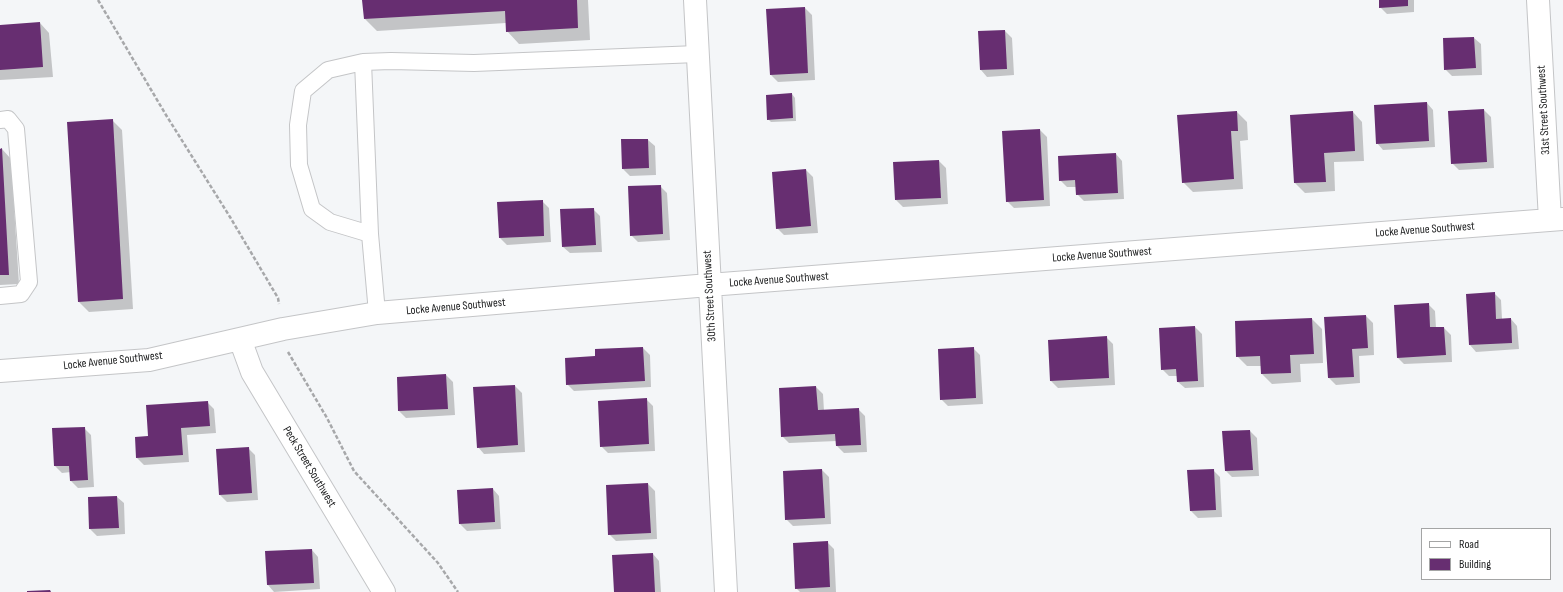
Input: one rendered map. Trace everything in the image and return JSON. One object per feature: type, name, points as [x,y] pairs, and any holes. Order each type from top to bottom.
[{"type":"street","name":"30th Street Southwest","points":[[694,0],[726,592]]},
{"type":"street","name":"31st Street Southwest","points":[[1538,0],[1556,220]]},
{"type":"street","name":"Locke Avenue Southwest","points":[[0,371],[149,360],[283,329],[377,313],[1556,220]]},
{"type":"street","name":"Peck Street Southwest","points":[[240,339],[252,372],[384,592]]},
{"type":"lane","points":[[370,234],[330,222],[312,209],[299,165],[298,125],[303,91],[328,70],[363,62],[391,60],[474,63],[697,54]]},
{"type":"lane","points":[[363,62],[370,234],[377,313]]},
{"type":"lane","points":[[0,120],[8,119],[16,129],[28,282],[21,294],[0,296]]},
{"type":"path","points":[[98,0],[166,115],[278,298],[288,352],[326,418],[354,471],[438,563],[458,592]]},
{"type":"building","points":[[362,0],[577,0],[578,28],[506,32],[505,11],[364,19]]},
{"type":"building","points":[[1379,0],[1408,0],[1408,6],[1379,8]]},
{"type":"building","points":[[805,7],[808,73],[770,75],[766,9]]},
{"type":"building","points":[[40,22],[43,67],[0,70],[0,25]]},
{"type":"building","points":[[1005,30],[1007,69],[980,70],[978,31]]},
{"type":"building","points":[[1474,37],[1476,68],[1444,70],[1443,38]]},
{"type":"building","points":[[792,93],[793,118],[767,120],[766,95]]},
{"type":"building","points":[[1427,102],[1429,141],[1376,144],[1374,105]]},
{"type":"building","points":[[1484,109],[1487,162],[1451,164],[1448,111]]},
{"type":"building","points":[[1237,111],[1238,131],[1231,131],[1234,179],[1182,183],[1177,115]]},
{"type":"building","points":[[1353,111],[1355,151],[1324,153],[1326,182],[1294,183],[1290,115]]},
{"type":"building","points":[[113,119],[123,299],[78,302],[67,122]]},
{"type":"building","points":[[1040,129],[1044,200],[1006,202],[1002,131]]},
{"type":"building","points":[[621,139],[648,139],[649,168],[622,169]]},
{"type":"building","points":[[2,148],[9,275],[0,275],[0,149]]},
{"type":"building","points":[[1116,153],[1118,193],[1076,195],[1075,180],[1059,181],[1058,156]]},
{"type":"building","points":[[939,160],[941,198],[895,200],[893,162]]},
{"type":"building","points":[[806,169],[811,226],[776,229],[772,172]]},
{"type":"building","points":[[661,185],[663,234],[630,236],[628,186]]},
{"type":"building","points":[[543,200],[544,236],[499,238],[497,202]]},
{"type":"building","points":[[594,208],[596,245],[562,247],[560,209]]},
{"type":"building","points":[[1495,292],[1496,319],[1511,318],[1512,343],[1469,345],[1466,294]]},
{"type":"building","points":[[1429,303],[1430,327],[1444,327],[1446,355],[1397,358],[1394,305]]},
{"type":"building","points":[[1366,315],[1368,348],[1352,349],[1354,377],[1328,378],[1324,317]]},
{"type":"building","points":[[1312,318],[1314,354],[1290,355],[1291,373],[1261,374],[1260,356],[1236,357],[1235,321]]},
{"type":"building","points":[[1195,326],[1198,381],[1177,382],[1176,369],[1161,370],[1159,328]]},
{"type":"building","points":[[1107,336],[1109,378],[1050,381],[1048,340]]},
{"type":"building","points":[[643,347],[645,381],[566,385],[565,358],[595,356],[595,349]]},
{"type":"building","points":[[974,347],[976,398],[940,400],[938,349]]},
{"type":"building","points":[[446,374],[448,409],[398,411],[397,377]]},
{"type":"building","points":[[515,385],[518,445],[477,448],[473,387]]},
{"type":"building","points":[[816,386],[818,410],[859,408],[861,445],[836,446],[835,434],[781,437],[779,388]]},
{"type":"building","points":[[647,398],[649,444],[600,447],[598,401]]},
{"type":"building","points":[[208,401],[210,426],[181,428],[183,455],[136,458],[135,437],[148,436],[146,405]]},
{"type":"building","points":[[85,427],[88,480],[70,481],[69,466],[54,466],[52,428]]},
{"type":"building","points":[[1250,430],[1253,470],[1225,471],[1222,431]]},
{"type":"building","points":[[249,447],[252,493],[219,495],[216,449]]},
{"type":"building","points":[[822,469],[825,518],[785,520],[783,471]]},
{"type":"building","points":[[1214,469],[1216,510],[1190,511],[1187,470]]},
{"type":"building","points":[[648,483],[651,533],[608,535],[606,485]]},
{"type":"building","points":[[493,488],[495,522],[459,524],[457,490]]},
{"type":"building","points":[[117,496],[119,528],[89,529],[88,497]]},
{"type":"building","points":[[828,541],[830,587],[795,589],[793,543]]},
{"type":"building","points":[[312,549],[314,583],[267,585],[265,551]]},
{"type":"building","points":[[653,553],[655,592],[614,592],[612,555]]},
{"type":"building","points":[[50,590],[51,592],[27,592],[27,591]]}]
